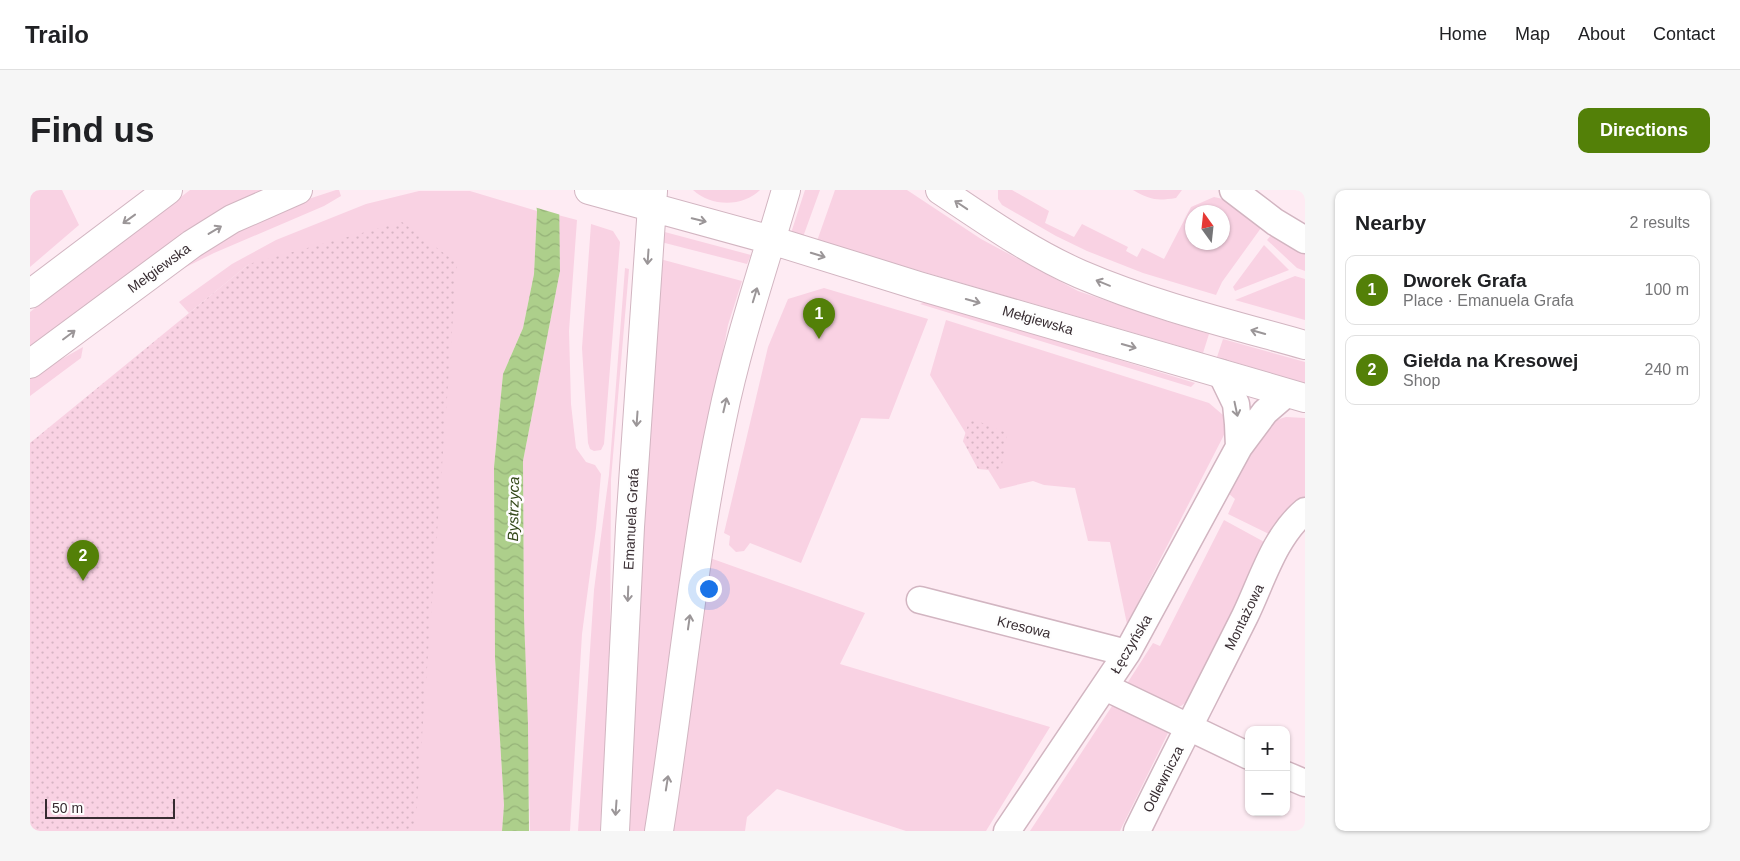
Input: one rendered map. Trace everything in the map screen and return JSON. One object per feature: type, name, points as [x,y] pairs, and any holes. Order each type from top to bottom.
[{"type":"main road","points":[[30,294],[168,190]]},
{"type":"main road","name":"Mełgiewska","points":[[30,364],[192,244],[232,219],[298,190]]},
{"type":"main road","points":[[659,831],[699,546],[721,421],[740,342],[786,190]]},
{"type":"main road","points":[[940,190],[1019,242],[1079,274],[1166,305],[1305,345]]},
{"type":"main road","points":[[600,193],[652,199]]},
{"type":"main road","name":"Mełgiewska","points":[[652,199],[771,240],[919,286],[1296,395]]},
{"type":"main road","name":"Emanuela Grafa","points":[[615,831],[630,528],[652,199]]},
{"type":"street","points":[[1233,190],[1275,222],[1305,240]]},
{"type":"street","points":[[1220,373],[1236,404],[1239,447]]},
{"type":"street","name":"Łęczyńska","points":[[1008,831],[1128,654],[1239,447],[1265,412],[1296,395]]},
{"type":"street","name":"Montażowa","points":[[1189,727],[1250,606],[1276,549],[1299,516],[1305,511]]},
{"type":"street","name":"Kresowa","points":[[920,600],[1128,654]]},
{"type":"street","points":[[1104,687],[1245,754]]},
{"type":"street","name":"Odlewnicza","points":[[1138,831],[1189,727]]},
{"type":"street","points":[[1290,776],[1305,783]]},
{"type":"shaded area","points":[[30,190],[62,190],[79,225],[30,267]]},
{"type":"shaded area","points":[[190,190],[274,190],[30,349],[30,312]]},
{"type":"shaded area","points":[[339,190],[341,196],[324,206],[214,253],[178,271],[175,269],[219,238],[290,205]]},
{"type":"shaded area","points":[[693,190],[760,190],[745,200],[727,203],[709,200]]},
{"type":"shaded area","points":[[805,190],[820,190],[803,237],[791,233]]},
{"type":"shaded area","points":[[835,190],[907,190],[981,239],[1078,291],[1209,334],[1203,353],[817,241]]},
{"type":"shaded area","points":[[998,190],[1012,190],[1049,211],[1045,223],[1074,237],[1082,224],[1128,247],[1126,251],[1137,257],[1142,248],[1164,259],[1185,219],[1185,250],[1230,250],[1230,205],[1196,205],[1214,197],[1223,199],[1261,228],[1222,282],[1216,295],[1143,273],[1087,251],[1056,236],[1002,205],[998,199]]},
{"type":"shaded area","points":[[1133,190],[1182,190],[1176,198],[1158,199],[1149,198]]},
{"type":"shaded area","points":[[419,191],[470,191],[537,211],[534,274],[523,328],[503,374],[494,467],[495,658],[504,805],[502,831],[415,831],[249,264],[189,313],[179,302],[232,264],[276,240],[366,204]]},
{"type":"shaded area","points":[[558,215],[577,220],[569,331],[571,404],[576,448],[586,462],[595,465],[601,474],[582,634],[570,831],[530,831],[524,617],[523,461],[560,271]]},
{"type":"shaded area","points":[[402,222],[457,263],[415,831],[30,831],[30,443],[249,264]]},
{"type":"shaded area","points":[[591,224],[613,231],[620,242],[604,444],[601,450],[594,451],[590,449],[588,443],[582,348]]},
{"type":"shaded area","points":[[661,231],[751,255],[747,264],[661,242]]},
{"type":"shaded area","points":[[1272,234],[1305,252],[1305,271],[1297,268],[1267,240]]},
{"type":"shaded area","points":[[1264,245],[1289,270],[1235,291],[1233,287]]},
{"type":"shaded area","points":[[660,259],[742,281],[728,325],[698,479],[646,831],[626,831],[641,515]]},
{"type":"shaded area","points":[[625,268],[629,269],[611,479],[610,656],[600,831],[578,831],[594,590],[609,475]]},
{"type":"shaded area","points":[[1295,276],[1305,279],[1305,320],[1235,300]]},
{"type":"shaded area","points":[[824,288],[928,319],[889,419],[861,418],[801,563],[750,543],[744,551],[736,552],[729,545],[730,536],[724,533],[768,347],[788,299]]},
{"type":"shaded area","points":[[927,301],[1195,383],[1191,387],[920,304]]},
{"type":"shaded area","points":[[946,320],[1209,403],[1223,415],[1225,433],[1127,624],[1110,542],[1088,541],[1075,488],[1044,485],[1033,481],[1000,489],[930,375]]},
{"type":"shaded area","points":[[1223,339],[1305,362],[1305,383],[1217,357]]},
{"type":"shaded area","points":[[83,347],[81,358],[30,396],[30,377]]},
{"type":"shaded area","points":[[1286,417],[1305,418],[1305,497],[1299,502],[1275,537],[1228,514],[1235,499],[1228,493],[1243,459],[1256,438],[1274,422]]},
{"type":"shaded area","points":[[970,418],[1007,433],[1001,471],[978,469],[963,441]]},
{"type":"shaded area","points":[[1224,520],[1268,544],[1188,701],[1181,706],[1175,707],[1129,685],[1128,682],[1153,643],[1160,646]]},
{"type":"shaded area","points":[[710,558],[865,613],[840,664],[1050,727],[986,831],[906,831],[777,789],[747,817],[745,831],[670,831]]},
{"type":"shaded area","points":[[1114,703],[1169,731],[1120,831],[1030,831]]},
{"type":"water","name":"Bystrzyca","points":[[534,190],[559,190],[560,271],[523,461],[524,617],[529,831],[502,831],[504,805],[495,658],[494,467],[503,374],[523,328],[534,274],[537,211]]},
{"type":"pier","points":[[531,190],[561,190],[561,215],[534,207]]},
{"type":"place","name":"Dworek Grafa","points":[[819,339]]},
{"type":"place","name":"Giełda na Kresowej","points":[[83,581]]}]
